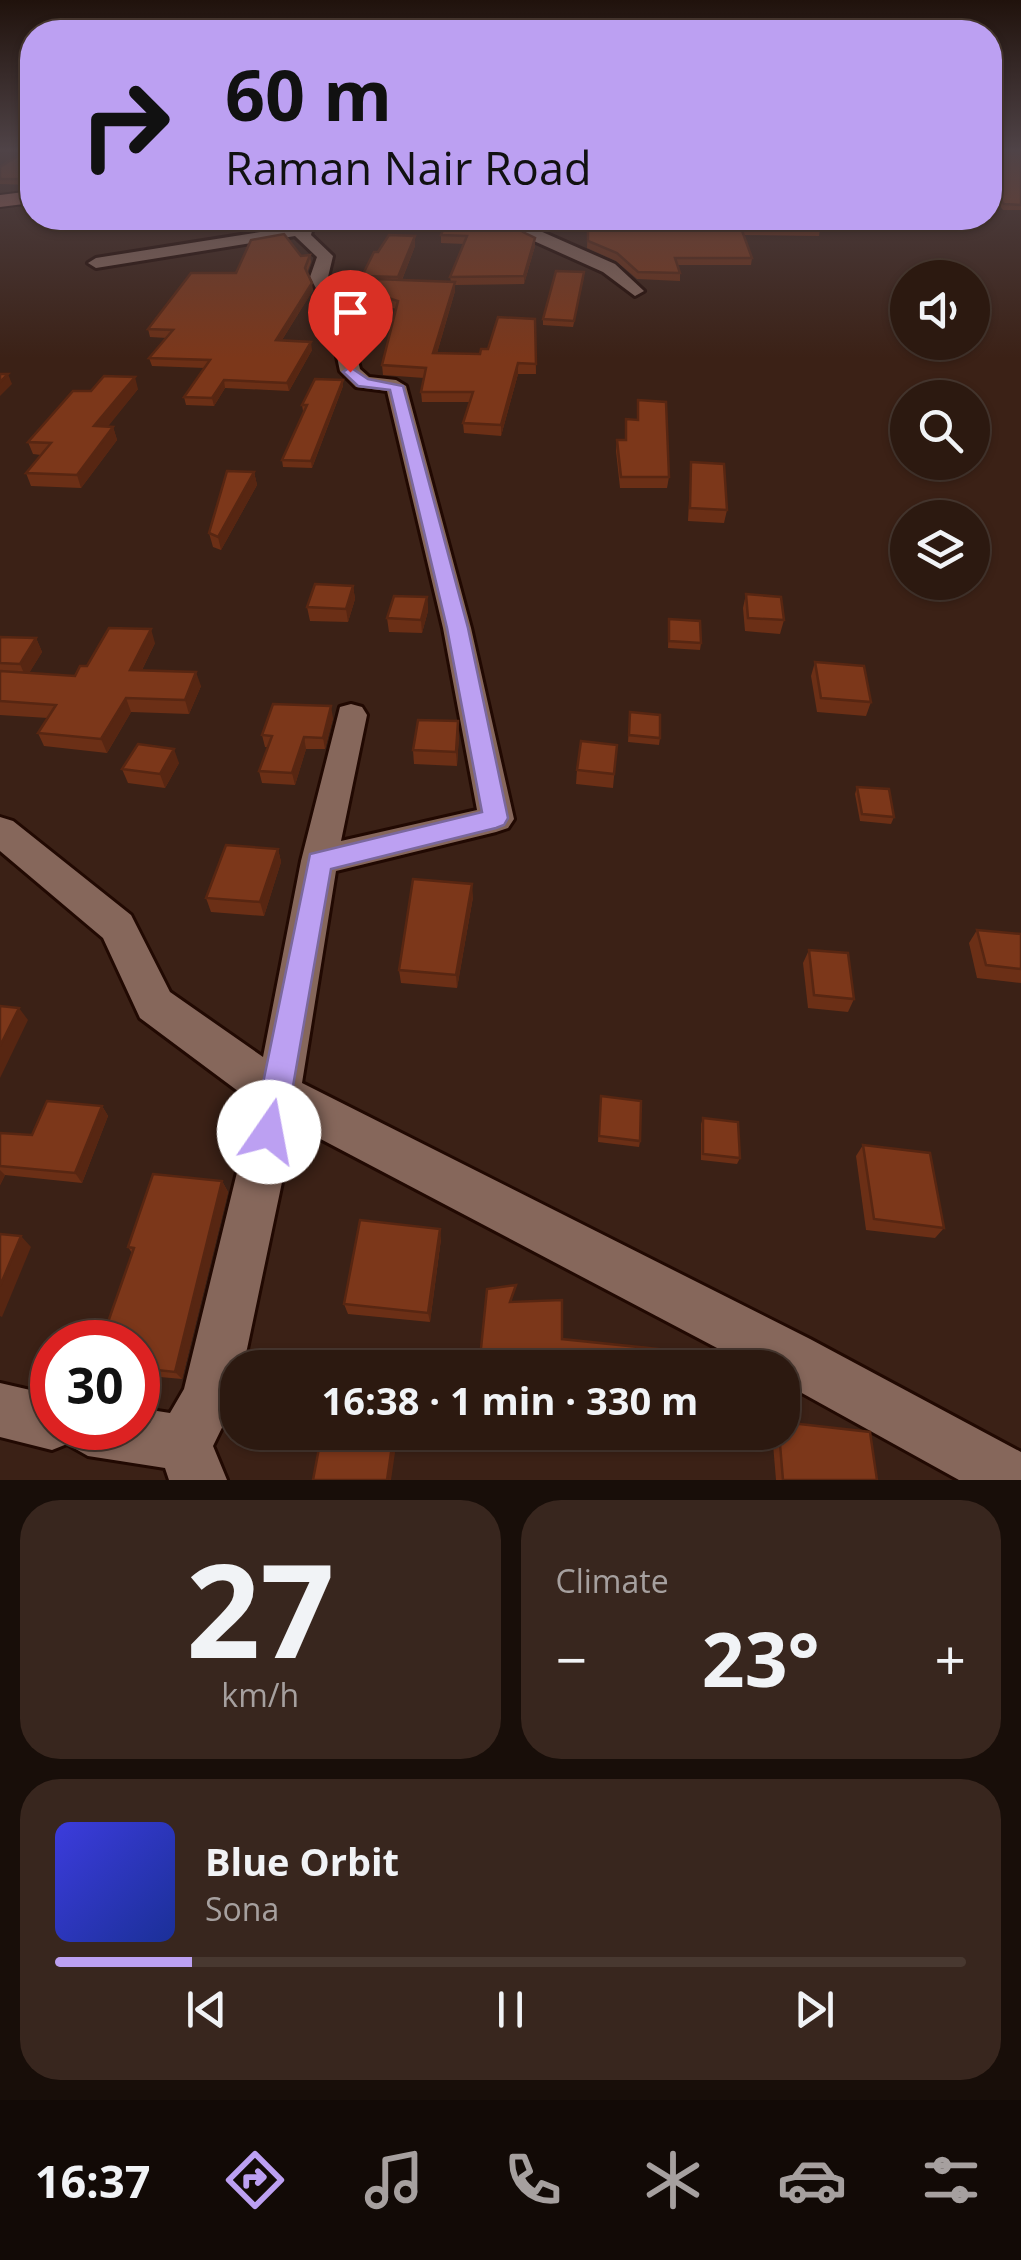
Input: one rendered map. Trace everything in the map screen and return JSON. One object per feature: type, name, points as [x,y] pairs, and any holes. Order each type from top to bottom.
[{"type":"street","points":[[96,263],[201,238],[262,230]]},
{"type":"street","points":[[306,230],[304,236],[325,256],[320,277],[336,309],[350,372],[364,383],[396,386],[458,628],[496,818],[320,861]]},
{"type":"street","points":[[524,230],[534,238],[590,256],[626,280],[634,291]]},
{"type":"street","points":[[155,1450],[191,1462],[209,1399],[278,1094],[351,716]]},
{"type":"street","points":[[0,831],[117,927],[154,1005],[278,1094],[791,1358],[1016,1480]]},
{"type":"street","points":[[0,1410],[30,1417]]},
{"type":"building","points":[[443,230],[521,230],[535,238],[524,276],[450,277],[467,236],[441,235]]},
{"type":"building","points":[[588,230],[742,230],[752,258],[675,258],[680,273],[638,272],[617,253],[588,241]]},
{"type":"building","points":[[284,234],[301,256],[310,255],[305,268],[312,283],[276,340],[311,342],[287,383],[224,380],[212,398],[184,397],[210,360],[149,358],[173,330],[148,329],[191,273],[236,273],[251,240]]},
{"type":"building","points":[[389,235],[415,236],[398,277],[362,276],[374,252]]},
{"type":"building","points":[[556,271],[584,272],[574,321],[543,319]]},
{"type":"building","points":[[348,278],[455,282],[433,353],[480,354],[481,349],[488,349],[498,317],[535,319],[536,364],[518,363],[501,425],[463,423],[473,392],[421,392],[426,368],[382,365],[398,301],[347,285]]},
{"type":"building","points":[[104,376],[135,377],[94,426],[113,427],[77,475],[26,473],[51,443],[28,442],[73,391],[91,391]]},
{"type":"building","points":[[315,379],[343,380],[311,461],[282,460],[307,405],[302,405]]},
{"type":"building","points":[[638,400],[666,402],[669,477],[621,477],[617,440],[626,440],[626,419],[638,420]]},
{"type":"building","points":[[691,462],[724,464],[727,510],[690,508]]},
{"type":"building","points":[[227,471],[254,472],[218,537],[209,533]]},
{"type":"building","points":[[315,584],[353,586],[346,609],[307,607]]},
{"type":"building","points":[[746,594],[781,597],[784,620],[748,618]]},
{"type":"building","points":[[394,596],[427,597],[421,620],[387,618]]},
{"type":"building","points":[[669,619],[700,621],[701,643],[669,641]]},
{"type":"building","points":[[109,628],[151,629],[130,670],[196,672],[185,700],[126,698],[101,739],[38,733],[56,705],[0,701],[0,671],[75,676],[80,666],[87,666]]},
{"type":"building","points":[[0,637],[36,638],[20,664],[0,663]]},
{"type":"building","points":[[815,662],[864,666],[871,702],[821,698]]},
{"type":"building","points":[[273,704],[331,706],[323,738],[304,737],[292,773],[259,771],[272,736],[262,735]]},
{"type":"building","points":[[630,712],[660,715],[660,738],[629,735]]},
{"type":"building","points":[[418,720],[458,721],[456,752],[413,750]]},
{"type":"building","points":[[581,741],[617,745],[614,774],[577,770]]},
{"type":"building","points":[[138,744],[174,749],[160,774],[122,769]]},
{"type":"building","points":[[857,787],[889,789],[894,817],[862,814]]},
{"type":"building","points":[[226,845],[278,849],[260,902],[206,898]]},
{"type":"building","points":[[413,879],[472,884],[456,975],[399,970]]},
{"type":"building","points":[[977,930],[1021,934],[1021,969],[986,965]]},
{"type":"building","points":[[809,950],[848,953],[854,999],[814,995]]},
{"type":"building","points":[[0,1006],[19,1008],[0,1046]]},
{"type":"building","points":[[601,1096],[641,1101],[640,1141],[599,1136]]},
{"type":"building","points":[[47,1101],[102,1106],[75,1173],[0,1166],[0,1133],[32,1135]]},
{"type":"building","points":[[703,1118],[738,1122],[740,1158],[703,1154]]},
{"type":"building","points":[[863,1145],[930,1153],[944,1228],[874,1219]]},
{"type":"building","points":[[153,1174],[222,1181],[175,1372],[160,1370],[160,1320],[109,1320],[134,1248],[128,1247]]},
{"type":"building","points":[[360,1220],[440,1229],[428,1313],[344,1304]]},
{"type":"building","points":[[0,1234],[21,1236],[0,1286]]},
{"type":"building","points":[[516,1285],[510,1302],[562,1300],[562,1339],[667,1350],[481,1350],[487,1289]]},
{"type":"building","points":[[800,1424],[870,1432],[877,1480],[783,1480],[780,1450],[800,1450]]},
{"type":"building","points":[[319,1450],[391,1450],[387,1480],[313,1480]]},
{"type":"route","points":[[269,1132],[320,861],[496,818],[466,686],[458,628],[396,386],[364,383],[350,372]]}]
